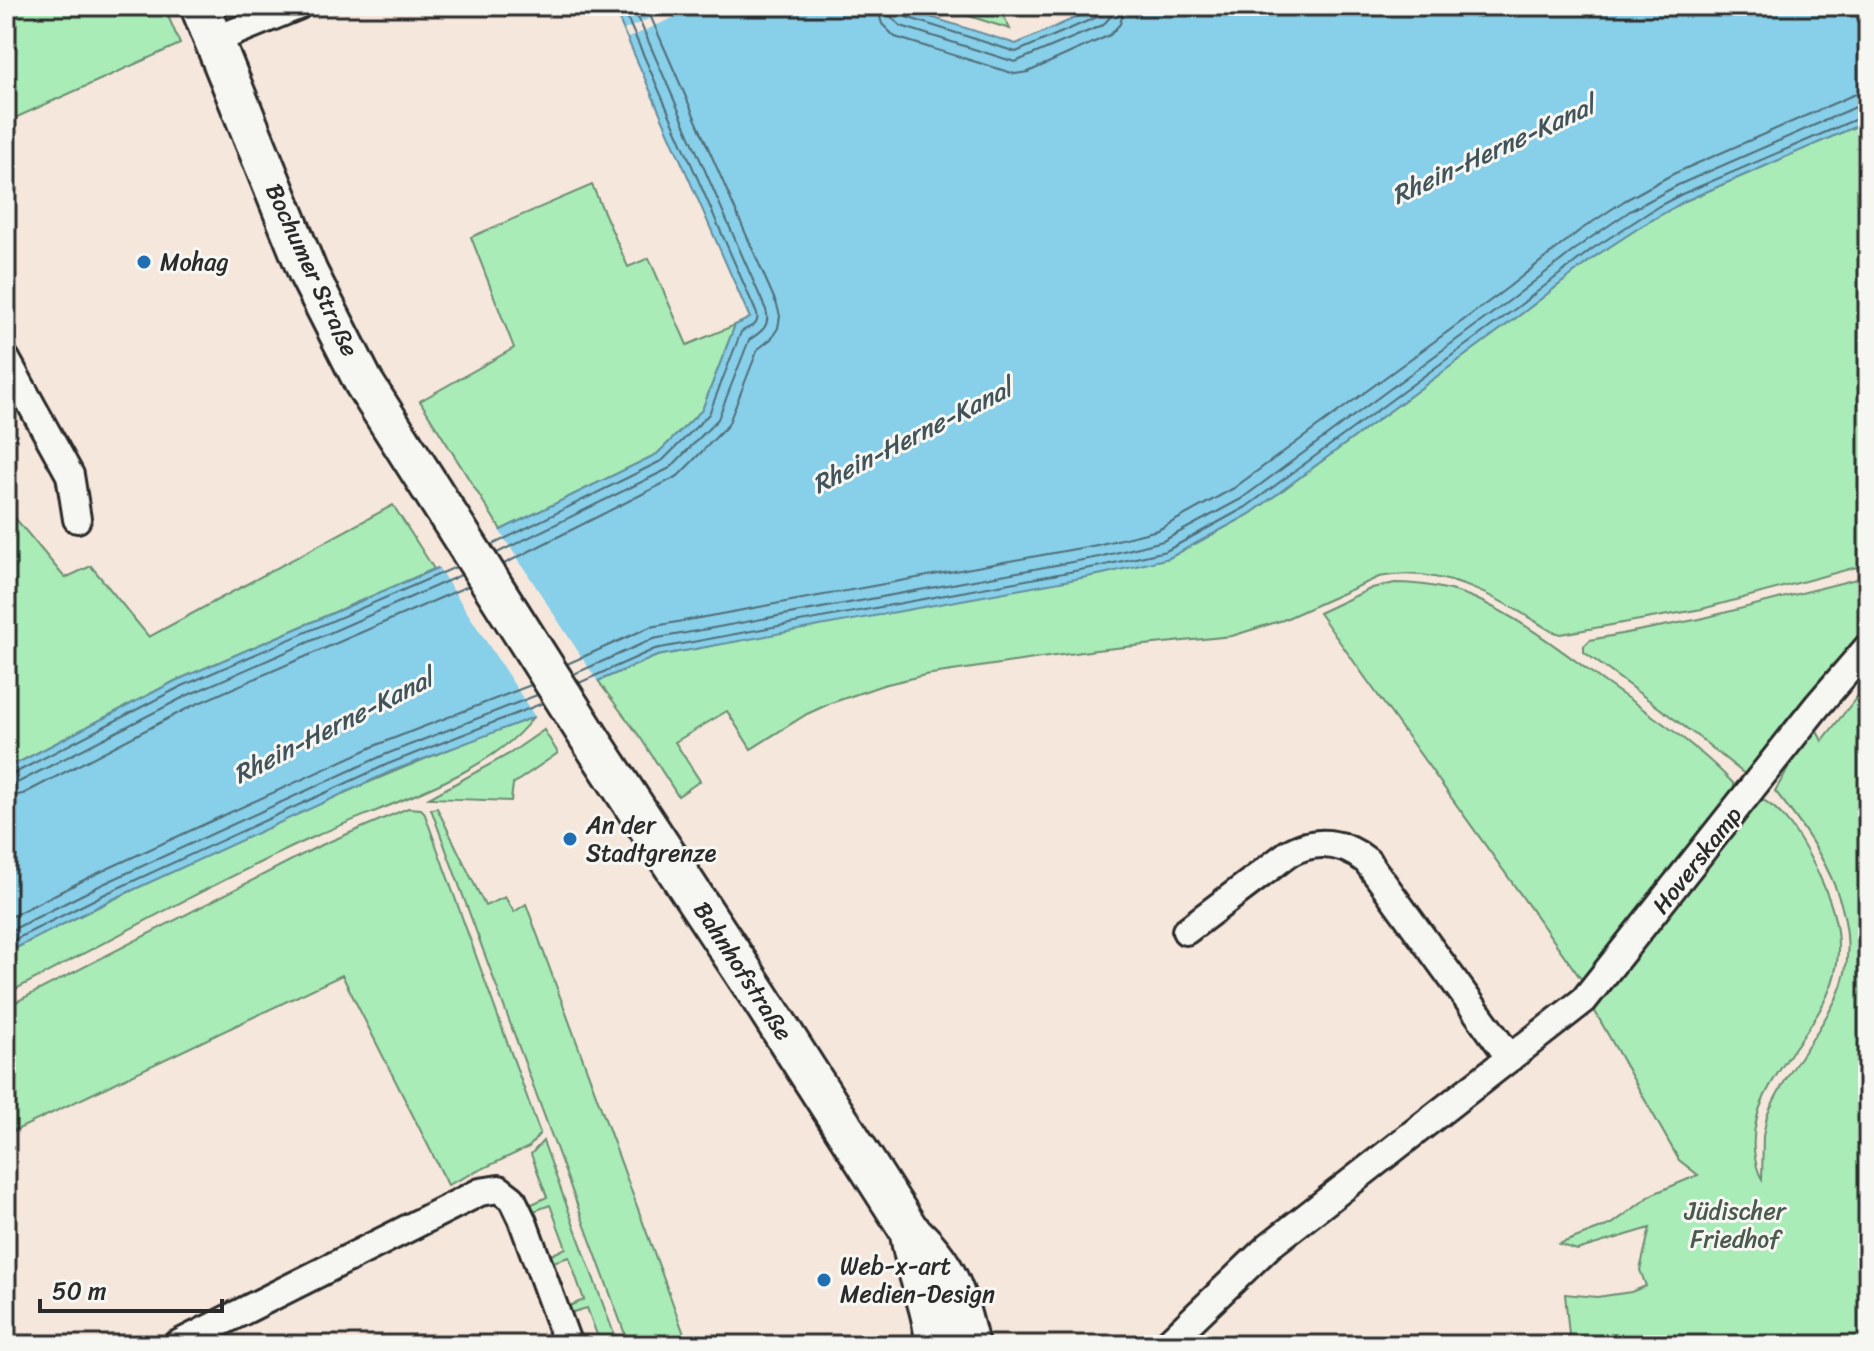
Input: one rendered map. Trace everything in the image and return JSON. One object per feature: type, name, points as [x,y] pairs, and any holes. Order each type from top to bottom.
[{"type":"main road","name":"Bochumer Straße","points":[[200,6],[308,273],[364,383],[451,520]]},
{"type":"main road","name":"Bahnhofstraße","points":[[451,520],[909,1230],[931,1250],[946,1271],[957,1297],[969,1345]]},
{"type":"main road","points":[[909,1230],[935,1345]]},
{"type":"street","points":[[215,40],[298,6]]},
{"type":"street","points":[[6,359],[70,475],[77,519]]},
{"type":"street","name":"Hoverskamp","points":[[1166,1345],[1269,1246],[1584,1000],[1817,706],[1868,647]]},
{"type":"street","points":[[1186,931],[1289,853],[1317,843],[1343,846],[1367,861],[1510,1058]]},
{"type":"street","points":[[176,1345],[480,1192],[499,1189],[512,1199],[523,1222],[568,1345]]},
{"type":"green space","points":[[6,6],[164,6],[180,44],[6,122]]},
{"type":"green space","points":[[938,6],[999,6],[1010,29]]},
{"type":"green space","points":[[1868,121],[1868,564],[1702,609],[1561,634],[1491,596],[1448,580],[1402,574],[1379,577],[1283,620],[1232,636],[1096,650],[925,675],[883,685],[807,714],[751,749],[727,711],[675,742],[700,781],[678,796],[640,737],[598,681],[657,656],[1169,558],[1250,514],[1597,255],[1640,227],[1685,201]]},
{"type":"green space","points":[[592,185],[628,267],[649,258],[687,345],[735,325],[702,410],[657,454],[501,530],[420,401],[514,348],[471,237]]},
{"type":"green space","points":[[393,505],[434,569],[175,681],[6,769],[6,507],[65,578],[91,566],[149,637]]},
{"type":"green space","points":[[1868,576],[1868,635],[1752,780],[1584,652],[1584,646],[1590,640],[1700,619]]},
{"type":"green space","points":[[1395,583],[1455,591],[1508,615],[1676,733],[1711,761],[1742,793],[1584,983],[1319,613],[1372,588]]},
{"type":"green space","name":"Jüdischer Friedhof","points":[[1868,683],[1868,1345],[1570,1345],[1565,1294],[1597,1297],[1631,1292],[1646,1286],[1640,1270],[1650,1228],[1577,1250],[1559,1244],[1612,1224],[1653,1194],[1698,1175],[1679,1160],[1593,1008],[1759,798],[1784,817],[1824,887],[1836,924],[1838,950],[1830,988],[1819,1011],[1775,1077],[1755,1124],[1754,1150],[1762,1179],[1763,1136],[1767,1116],[1836,999],[1845,971],[1848,943],[1836,888],[1808,836],[1775,791],[1814,724],[1822,741]]},
{"type":"green space","points":[[533,717],[515,737],[464,772],[277,854],[6,994],[6,953],[266,828],[398,770]]},
{"type":"green space","points":[[544,730],[558,753],[513,784],[511,801],[429,798],[509,754]]},
{"type":"green space","points":[[408,808],[424,812],[540,1133],[529,1147],[448,1185],[342,975],[6,1135],[6,1007],[317,847]]},
{"type":"green space","points":[[437,808],[485,906],[505,897],[514,912],[526,904],[688,1345],[629,1345],[431,809]]},
{"type":"green space","points":[[543,1141],[618,1345],[595,1345],[600,1343],[587,1308],[570,1313],[569,1306],[584,1300],[569,1257],[553,1262],[549,1256],[566,1248],[550,1205],[534,1211],[530,1205],[547,1197],[531,1154]]},
{"type":"water","name":"Rhein-Herne-Kanal","points":[[613,6],[896,6],[1016,44],[1102,6],[1868,6],[1868,121],[1685,201],[1640,227],[1597,255],[1250,514],[1169,558],[1103,574],[657,656],[598,681],[534,717],[392,771],[109,901],[6,953],[6,769],[175,681],[442,566],[501,530],[657,454],[702,410],[735,325],[750,318]]},
{"type":"pier","points":[[678,6],[700,6],[628,38],[624,30]]},
{"type":"pier","points":[[497,527],[600,685],[537,720],[436,564]]},
{"type":"place","name":"Mohag","points":[[144,262]]},
{"type":"place","name":"An der Stadtgrenze","points":[[570,839]]},
{"type":"place","name":"Web-x-art Medien-Design","points":[[824,1280]]}]
